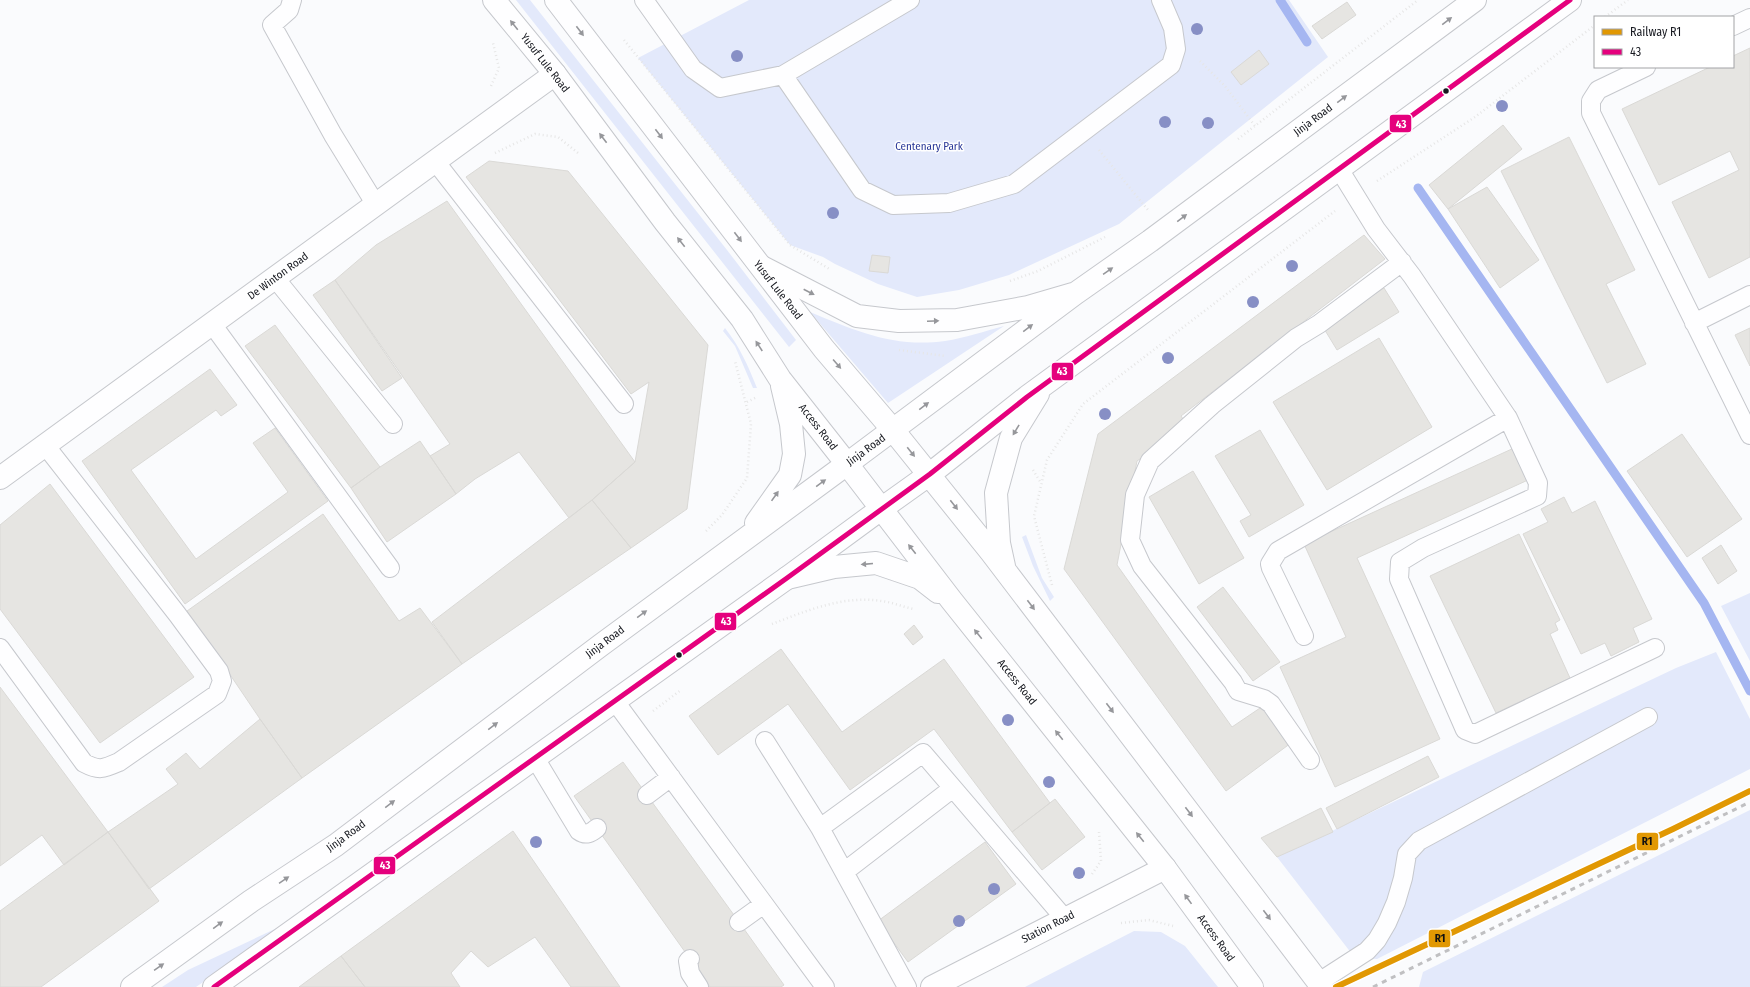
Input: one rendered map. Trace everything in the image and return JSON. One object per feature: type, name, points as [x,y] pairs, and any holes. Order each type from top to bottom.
[{"type":"main road","name":"Yusuf Lule Road","points":[[494,0],[555,74],[665,222],[742,320],[780,379]]},
{"type":"main road","name":"Yusuf Lule Road","points":[[556,0],[824,348],[930,474],[1007,574]]},
{"type":"main road","name":"Jinja Road","points":[[132,987],[252,901],[336,845],[595,650],[1076,293],[1150,241],[1475,0]]},
{"type":"main road","points":[[214,987],[614,700],[787,578],[930,474],[1044,385],[1570,0]]},
{"type":"main road","name":"De Winton Road","points":[[0,478],[555,74]]},
{"type":"main road","points":[[762,268],[857,316],[899,322],[957,320],[1028,307],[1076,293]]},
{"type":"main road","points":[[744,540],[790,475],[794,454],[791,424],[780,379]]},
{"type":"main road","name":"Access Road","points":[[780,379],[952,601],[1165,868],[1252,987]]},
{"type":"main road","points":[[1044,385],[1011,438],[996,493],[999,543],[1007,574],[1320,985]]},
{"type":"main road","points":[[787,578],[834,567],[876,563],[920,578],[952,601]]},
{"type":"main road","name":"Station Road","points":[[932,987],[1165,868]]},
{"type":"lane","points":[[292,0],[289,10],[272,25],[333,135],[376,205]]},
{"type":"lane","points":[[644,0],[693,69],[720,88],[783,75],[910,0]]},
{"type":"lane","points":[[783,75],[862,190],[893,205],[948,203],[1014,184],[1171,64],[1176,49],[1173,28],[1161,0]]},
{"type":"lane","points":[[1734,26],[1750,18]]},
{"type":"lane","points":[[1644,68],[1598,90],[1591,101],[1591,114],[1750,435]]},
{"type":"lane","points":[[435,161],[624,404]]},
{"type":"lane","points":[[1339,169],[1376,229],[1402,262],[1508,418],[1538,483],[1537,496],[1423,548],[1400,562],[1399,580],[1465,730],[1475,734],[1655,648]]},
{"type":"lane","points":[[1310,760],[1271,704],[1264,699],[1238,691],[1233,682],[1142,566],[1130,540],[1135,495],[1150,461],[1212,405],[1296,338],[1319,324],[1402,262]]},
{"type":"lane","points":[[275,278],[393,424]]},
{"type":"lane","points":[[1694,322],[1750,295]]},
{"type":"lane","points":[[212,324],[390,568]]},
{"type":"lane","points":[[1304,636],[1271,568],[1270,564],[1278,551],[1508,418]]},
{"type":"lane","points":[[0,648],[84,762],[94,768],[104,769],[118,762],[217,694],[222,681],[219,671],[177,614],[45,445]]},
{"type":"lane","points":[[614,700],[825,987]]},
{"type":"lane","points":[[1320,985],[1367,951],[1377,940],[1387,923],[1396,902],[1403,878],[1407,854],[1419,840],[1648,717]]},
{"type":"lane","points":[[765,741],[820,828],[907,987]]},
{"type":"lane","points":[[820,828],[923,753],[1065,919]]},
{"type":"lane","points":[[535,758],[579,831],[585,834],[590,833],[597,828]]},
{"type":"lane","points":[[647,795],[671,777]]},
{"type":"lane","points":[[844,872],[953,788]]},
{"type":"lane","points":[[739,922],[764,904]]},
{"type":"lane","points":[[690,959],[688,961],[688,968],[699,987]]},
{"type":"path","points":[[1607,16],[1628,0]]},
{"type":"path","points":[[1057,591],[1052,585],[1034,516],[1047,460],[1082,404],[1355,195],[1475,117],[1594,26]]},
{"type":"path","points":[[489,92],[499,68],[493,42]]},
{"type":"path","points":[[1175,44],[1198,58],[1225,86],[1255,126]]},
{"type":"path","points":[[1084,131],[1149,210]]},
{"type":"path","points":[[494,154],[535,134],[558,137],[580,155]]},
{"type":"path","points":[[706,532],[722,515],[747,478],[751,424],[747,402],[733,355]]},
{"type":"path","points":[[747,402],[758,396]]},
{"type":"path","points":[[1033,470],[1041,484]]},
{"type":"path","points":[[769,625],[820,606],[849,600],[880,600],[915,610],[920,613]]},
{"type":"path","points":[[633,726],[682,689]]},
{"type":"path","points":[[1090,877],[1101,862],[1100,834],[1096,828]]},
{"type":"path","points":[[1113,924],[1149,920],[1173,926],[1178,931]]},
{"type":"green space","points":[[516,0],[530,0],[727,250],[796,340],[789,347]]},
{"type":"green space","name":"Centenary Park","points":[[749,0],[1289,0],[1328,57],[1119,224],[1009,275],[959,290],[917,297],[878,284],[823,257],[790,245],[638,58]]},
{"type":"green space","points":[[810,312],[859,331],[892,340],[909,342],[926,343],[945,341],[1004,326],[888,403]]},
{"type":"green space","points":[[725,328],[747,364],[757,388],[753,388],[735,346],[723,331]]},
{"type":"green space","points":[[1026,535],[1042,578],[1054,597],[1050,601],[1033,566],[1022,537]]},
{"type":"green space","points":[[1750,593],[1750,661],[1721,606]]},
{"type":"green space","points":[[1716,652],[1750,719],[1750,769],[1377,959],[1355,958],[1277,857],[1676,668]]},
{"type":"green space","points":[[1750,810],[1750,987],[1419,987],[1423,972]]},
{"type":"green space","points":[[277,928],[278,930],[196,987],[162,987],[188,970]]},
{"type":"green space","points":[[1134,931],[1161,932],[1185,946],[1218,987],[1025,987]]},
{"type":"building","points":[[1347,2],[1356,15],[1322,39],[1312,26]]},
{"type":"building","points":[[1750,48],[1750,257],[1709,278],[1672,202],[1739,170],[1730,151],[1659,185],[1622,109],[1708,68],[1734,68],[1734,56]]},
{"type":"building","points":[[1259,50],[1269,64],[1241,85],[1231,72]]},
{"type":"building","points":[[1503,125],[1522,149],[1448,209],[1429,185]]},
{"type":"building","points":[[1569,137],[1635,270],[1606,284],[1646,364],[1607,383],[1501,171]]},
{"type":"building","points":[[489,161],[568,171],[708,345],[687,509],[631,548],[592,500],[635,462],[649,382],[631,394],[466,177]]},
{"type":"building","points":[[1487,187],[1539,260],[1500,288],[1448,209]]},
{"type":"building","points":[[447,201],[635,462],[569,518],[519,452],[475,479],[456,494],[430,456],[450,444],[335,280],[376,245]]},
{"type":"building","points":[[1364,235],[1385,259],[1181,416],[1188,426],[1137,461],[1117,565],[1232,727],[1263,706],[1291,743],[1226,791],[1064,569],[1098,434]]},
{"type":"building","points":[[872,255],[890,257],[888,273],[869,271]]},
{"type":"building","points":[[335,280],[402,378],[382,391],[313,295]]},
{"type":"building","points":[[1384,288],[1399,312],[1337,350],[1323,327]]},
{"type":"building","points":[[275,325],[380,467],[351,488],[245,346]]},
{"type":"building","points":[[1750,328],[1750,366],[1735,335]]},
{"type":"building","points":[[1379,338],[1432,427],[1327,490],[1273,402]]},
{"type":"building","points":[[210,369],[237,405],[221,416],[216,410],[131,470],[196,559],[288,492],[253,443],[275,428],[328,501],[185,604],[82,461]]},
{"type":"building","points":[[1260,430],[1304,505],[1249,537],[1240,521],[1251,515],[1215,456]]},
{"type":"building","points":[[1682,434],[1742,519],[1687,557],[1627,471]]},
{"type":"building","points":[[420,441],[456,494],[387,542],[351,488]]},
{"type":"building","points":[[1514,448],[1528,480],[1357,558],[1440,739],[1335,787],[1280,667],[1346,637],[1304,544]]},
{"type":"building","points":[[1193,471],[1244,558],[1199,584],[1149,497]]},
{"type":"building","points":[[50,484],[194,677],[100,743],[0,609],[0,525]]},
{"type":"building","points":[[1564,497],[1572,513],[1595,501],[1652,619],[1633,628],[1639,642],[1611,656],[1605,643],[1581,654],[1523,534],[1548,522],[1541,509]]},
{"type":"building","points":[[592,500],[631,548],[462,664],[432,622]]},
{"type":"building","points":[[323,514],[399,621],[420,608],[462,664],[302,778],[187,611]]},
{"type":"building","points":[[1519,534],[1560,620],[1555,623],[1558,630],[1550,634],[1570,678],[1496,713],[1430,576]]},
{"type":"building","points":[[1721,545],[1737,571],[1718,584],[1702,558]]},
{"type":"building","points":[[1223,587],[1280,662],[1253,681],[1197,607]]},
{"type":"building","points":[[914,625],[923,637],[913,645],[904,634]]},
{"type":"building","points":[[781,649],[842,732],[944,659],[1050,803],[1012,832],[934,729],[850,790],[788,704],[718,755],[689,716]]},
{"type":"building","points":[[0,687],[108,832],[64,865],[42,835],[0,866]]},
{"type":"building","points":[[260,719],[302,778],[149,889],[108,832],[178,784],[166,769],[186,753],[200,769]]},
{"type":"building","points":[[1428,756],[1439,777],[1337,829],[1326,808]]},
{"type":"building","points":[[623,762],[784,985],[781,987],[710,987],[574,796]]},
{"type":"building","points":[[1055,799],[1085,837],[1042,870],[1012,832]]},
{"type":"building","points":[[1321,808],[1333,832],[1277,857],[1261,838]]},
{"type":"building","points":[[513,831],[620,987],[571,987],[535,937],[488,967],[471,951],[451,973],[460,987],[365,987],[341,956]]},
{"type":"building","points":[[108,832],[159,901],[41,987],[0,987],[0,911]]},
{"type":"building","points":[[985,842],[1016,884],[908,962],[878,921]]},
{"type":"building","points":[[341,956],[365,987],[299,987]]},
{"type":"waterway","points":[[1280,0],[1307,42]]},
{"type":"waterway","points":[[1418,188],[1704,603],[1750,691]]},
{"type":"railway","points":[[1373,987],[1750,802]]},
{"type":"rail line","name":"R1","points":[[1336,987],[1673,829],[1750,791]]},
{"type":"transit line","name":"43","points":[[214,987],[787,578],[930,474],[1027,397],[1570,0]]}]
